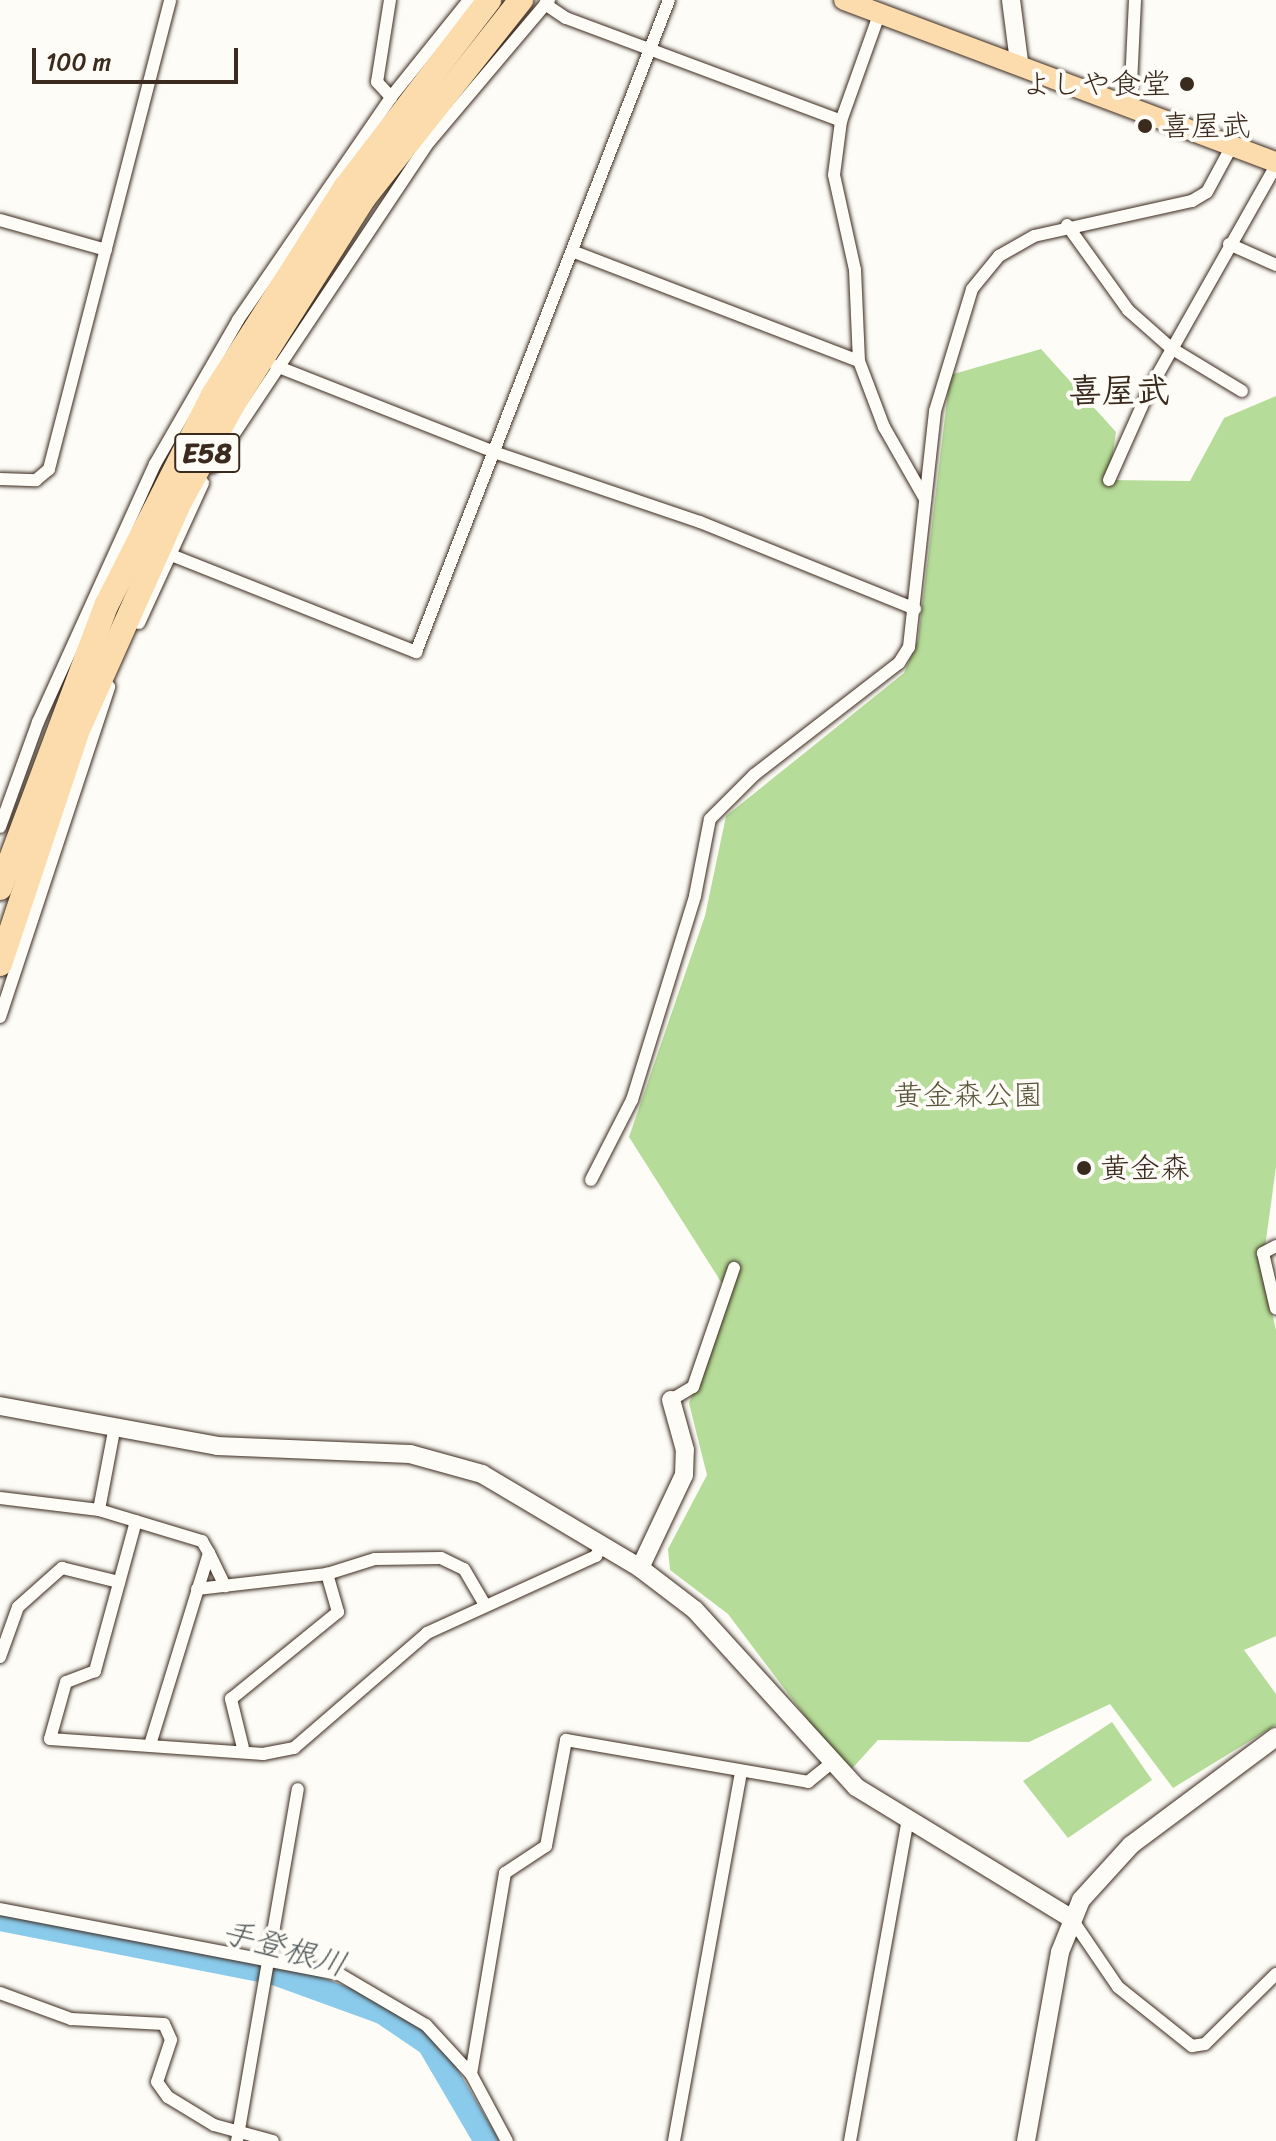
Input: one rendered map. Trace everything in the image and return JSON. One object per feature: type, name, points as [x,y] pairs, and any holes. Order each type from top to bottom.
[{"type":"highway","name":"E58","points":[[0,888],[107,604],[206,408],[345,188],[489,0]]},
{"type":"highway","name":"E58","points":[[0,964],[77,732],[181,500],[232,406],[364,198],[538,1]]},
{"type":"main road","points":[[844,0],[1019,62],[1276,163]]},
{"type":"street","points":[[0,479],[36,480],[49,469],[170,0]]},
{"type":"street","points":[[390,0],[377,82],[391,97]]},
{"type":"street","points":[[0,827],[44,707],[155,464],[238,320],[391,97],[469,0]]},
{"type":"street","points":[[171,555],[416,652],[669,0]]},
{"type":"street","points":[[1011,0],[1019,62]]},
{"type":"street","points":[[1130,106],[1135,0]]},
{"type":"street","points":[[0,1017],[112,677],[205,477],[276,366],[429,142],[538,1],[650,49],[841,121]]},
{"type":"street","points":[[880,12],[841,121],[834,175],[855,270],[859,361],[884,427],[925,499]]},
{"type":"street","points":[[591,1180],[632,1100],[695,896],[710,819],[754,775],[899,663],[912,637],[935,411],[972,289],[1014,246],[1067,225],[1192,201],[1207,192],[1233,144]]},
{"type":"street","points":[[1109,480],[1171,348],[1276,163]]},
{"type":"street","points":[[0,220],[106,250]]},
{"type":"street","points":[[1067,225],[1128,310],[1171,348],[1242,391]]},
{"type":"street","points":[[1229,244],[1276,265]]},
{"type":"street","points":[[572,251],[859,361]]},
{"type":"street","points":[[276,366],[494,452],[700,522],[915,609]]},
{"type":"street","points":[[1276,1246],[1263,1253],[1276,1309]]},
{"type":"street","points":[[640,1568],[684,1475],[685,1450],[671,1400],[693,1387],[734,1268]]},
{"type":"street","points":[[0,1406],[114,1431],[217,1446],[430,1457],[482,1474],[640,1568],[720,1633],[830,1764],[907,1823],[1071,1918],[1118,1987],[1192,2046],[1205,2044],[1276,1974]]},
{"type":"street","points":[[99,1510],[114,1431]]},
{"type":"street","points":[[0,1498],[99,1510],[202,1541],[225,1586]]},
{"type":"street","points":[[136,1521],[95,1671],[66,1682],[50,1739],[151,1742],[244,1752],[294,1748],[427,1633],[596,1556],[602,1544]]},
{"type":"street","points":[[151,1742],[209,1553]]},
{"type":"street","points":[[197,1589],[327,1574],[375,1559],[441,1558],[464,1569],[485,1605]]},
{"type":"street","points":[[0,1657],[18,1607],[62,1568],[119,1582]]},
{"type":"street","points":[[244,1752],[231,1699],[338,1612],[327,1574]]},
{"type":"street","points":[[1026,2141],[1049,2004],[1071,1918],[1095,1881],[1131,1845],[1276,1737]]},
{"type":"street","points":[[471,2074],[505,1873],[546,1846],[566,1740],[741,1774],[808,1782],[830,1764]]},
{"type":"street","points":[[674,2141],[741,1774]]},
{"type":"street","points":[[237,2136],[298,1789]]},
{"type":"street","points":[[850,2141],[907,1823]]},
{"type":"street","points":[[0,1909],[339,1974],[369,1988],[426,2025],[471,2074],[507,2141]]},
{"type":"street","points":[[0,1993],[71,2019],[164,2024],[171,2040],[157,2082],[162,2090],[214,2125],[237,2136],[273,2141]]},
{"type":"green space","name":"黄金森公園","points":[[1041,349],[1116,432],[1109,480],[1190,481],[1224,418],[1276,396],[1276,1167],[1262,1269],[1276,1330],[1276,1636],[1244,1650],[1276,1694],[1276,1725],[1173,1788],[1110,1704],[1029,1742],[878,1740],[848,1773],[728,1614],[670,1570],[668,1549],[707,1475],[689,1403],[730,1296],[629,1137],[705,916],[726,816],[904,673],[918,640],[950,375]]},
{"type":"green space","points":[[1112,1722],[1152,1780],[1068,1838],[1023,1781]]},
{"type":"waterway","name":"手登根川","points":[[0,1919],[274,1973],[382,2012],[429,2044],[486,2141]]},
{"type":"place","name":"よしや食堂","points":[[1187,84]]},
{"type":"place","name":"喜屋武","points":[[1145,126]]},
{"type":"place","name":"黄金森","points":[[1084,1168]]},
{"type":"district","name":"喜屋武","points":[[1119,392]]}]
